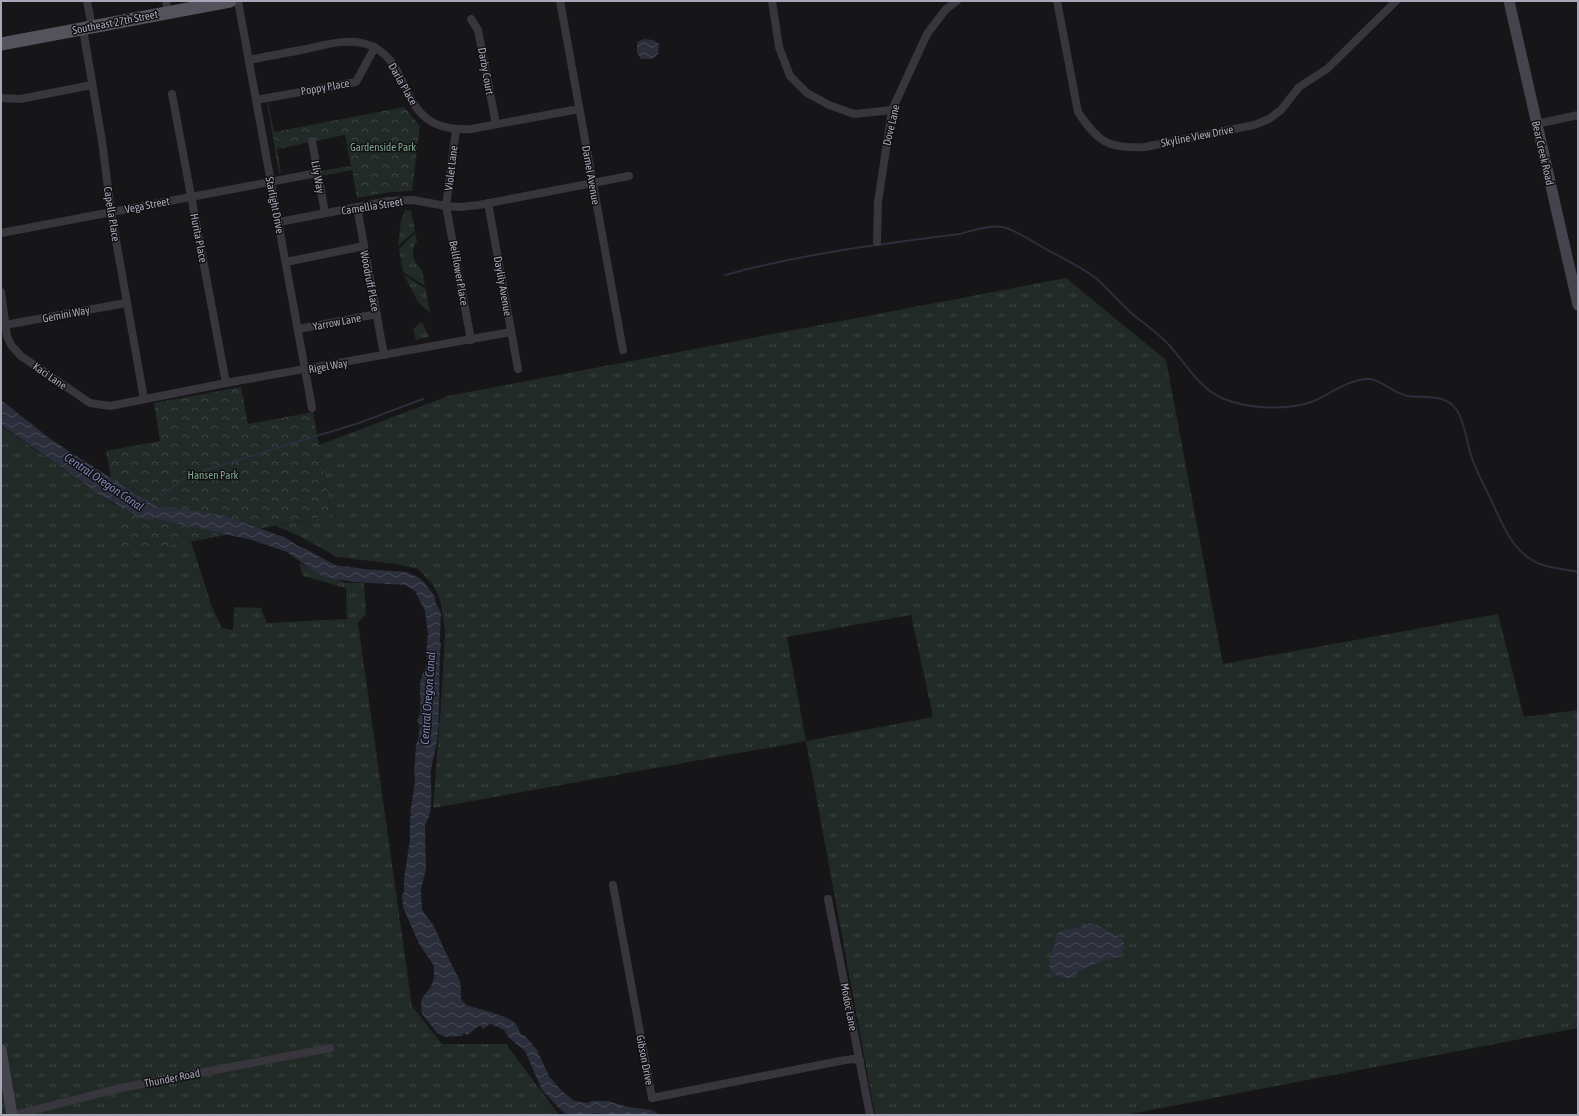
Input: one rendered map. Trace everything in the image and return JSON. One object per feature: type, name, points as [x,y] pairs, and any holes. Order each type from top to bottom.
[{"type":"main road","name":"Southeast 27th Street","points":[[1,44],[87,28],[167,7],[230,1]]},
{"type":"street","name":"Capella Place","points":[[87,1],[87,28],[92,85],[102,141],[111,212],[126,303],[144,399]]},
{"type":"street","name":"Starlight Drive","points":[[238,1],[312,408]]},
{"type":"street","name":"Darnel Avenue","points":[[560,1],[622,350]]},
{"type":"street","points":[[772,1],[779,47],[790,76],[807,93],[829,105],[854,114],[892,110]]},
{"type":"street","name":"Dove Lane","points":[[877,242],[878,202],[892,110],[927,34],[946,9],[957,1]]},
{"type":"street","name":"Skyline View Drive","points":[[1057,1],[1078,112],[1088,127],[1100,139],[1115,146],[1129,148],[1254,125],[1269,119],[1281,110],[1299,87],[1327,69],[1396,1]]},
{"type":"street","name":"Bear Creek Road","points":[[1509,1],[1578,305]]},
{"type":"street","name":"Darby Court","points":[[471,19],[478,30],[496,124]]},
{"type":"street","name":"Darla Place","points":[[249,60],[344,42],[365,44],[375,48],[389,60],[398,73],[412,103],[418,111],[434,123],[456,130],[471,129],[579,109]]},
{"type":"street","name":"Poppy Place","points":[[256,100],[356,82],[375,48]]},
{"type":"street","points":[[1,98],[20,99],[92,85]]},
{"type":"street","name":"Hurita Place","points":[[172,94],[226,383]]},
{"type":"street","points":[[1536,124],[1578,116]]},
{"type":"street","name":"Violet Lane","points":[[446,206],[456,130]]},
{"type":"street","name":"Lily Way","points":[[312,141],[325,213]]},
{"type":"street","name":"Vega Street","points":[[1,233],[317,173]]},
{"type":"street","name":"Camellia Street","points":[[279,222],[403,200],[413,200],[460,207],[629,176]]},
{"type":"street","name":"Daylily Avenue","points":[[488,203],[518,369]]},
{"type":"street","name":"Bellflower Place","points":[[446,206],[471,340]]},
{"type":"street","name":"Woodruff Place","points":[[357,207],[384,355]]},
{"type":"street","points":[[286,262],[364,246]]},
{"type":"street","name":"Kaci Lane","points":[[1,292],[7,336],[11,345],[21,356],[90,403],[110,406],[144,399]]},
{"type":"street","name":"Gemini Way","points":[[5,325],[126,303]]},
{"type":"street","name":"Yarrow Lane","points":[[298,329],[376,314]]},
{"type":"street","name":"Rigel Way","points":[[144,399],[511,332]]},
{"type":"street","name":"Gibson Drive","points":[[613,885],[652,1098],[845,1060],[854,1059],[860,1061]]},
{"type":"street","name":"Modoc Lane","points":[[828,899],[870,1115]]},
{"type":"street","name":"Thunder Road","points":[[14,1115],[121,1088],[330,1048]]},
{"type":"street","points":[[1,1050],[14,1115]]},
{"type":"green space","name":"Gardenside Park","points":[[267,103],[274,132],[404,107],[420,126],[412,191],[390,192],[357,198],[352,170],[321,176],[320,171],[351,166],[345,135],[277,149],[281,172],[279,173]]},
{"type":"green space","points":[[405,210],[411,210],[415,231],[398,246],[401,221]]},
{"type":"green space","points":[[415,233],[417,242],[413,248],[413,252],[417,264],[422,270],[425,286],[403,272],[399,249]]},
{"type":"green space","points":[[404,275],[426,289],[430,313],[418,302]]},
{"type":"green space","points":[[1066,278],[1166,360],[1223,664],[1498,614],[1524,717],[1578,710],[1578,1028],[1125,1115],[875,1115],[806,741],[433,808],[445,632],[440,599],[433,585],[418,569],[396,564],[336,557],[293,533],[275,526],[332,515],[319,445],[448,396]],"holes":[[[911,615],[933,717],[806,741],[787,637]]]},
{"type":"green space","points":[[422,322],[429,337],[416,340],[413,329]]},
{"type":"green space","name":"Hansen Park","points":[[241,387],[248,424],[313,412],[332,515],[125,554],[106,451],[160,441],[154,403]]},
{"type":"green space","points":[[1,426],[137,520],[186,526],[212,607],[222,628],[233,630],[234,607],[261,608],[267,623],[347,619],[346,588],[303,576],[299,563],[346,583],[364,583],[366,614],[358,623],[412,1006],[442,1044],[506,1044],[559,1115],[1,1115]]},
{"type":"water","points":[[644,39],[653,40],[659,44],[658,54],[652,59],[641,59],[637,53],[637,42]]},
{"type":"water","name":"Central Oregon Canal","points":[[1,400],[52,440],[137,496],[146,499],[157,507],[171,507],[226,516],[286,538],[298,546],[335,565],[406,572],[418,577],[424,582],[435,597],[435,601],[441,613],[441,644],[438,733],[431,770],[431,805],[425,825],[426,869],[421,889],[422,910],[434,926],[460,981],[461,999],[466,1005],[500,1015],[513,1021],[521,1034],[526,1037],[537,1050],[549,1076],[561,1090],[574,1101],[589,1103],[591,1101],[608,1101],[629,1107],[651,1110],[660,1115],[612,1115],[594,1113],[588,1115],[572,1115],[565,1113],[542,1090],[525,1051],[509,1038],[504,1030],[490,1024],[483,1029],[480,1025],[467,1035],[464,1033],[462,1036],[446,1037],[437,1033],[422,1014],[422,998],[431,987],[434,977],[434,966],[419,944],[403,907],[402,896],[404,891],[404,878],[410,840],[410,817],[412,815],[410,813],[415,782],[414,771],[416,746],[420,725],[417,721],[420,710],[420,683],[428,662],[426,654],[428,634],[425,611],[415,591],[405,585],[354,582],[328,578],[318,574],[287,552],[252,540],[157,519],[153,516],[148,520],[143,519],[91,490],[88,486],[1,425]]},
{"type":"water","points":[[1089,923],[1107,930],[1124,942],[1122,953],[1116,958],[1085,968],[1069,979],[1056,975],[1052,972],[1049,964],[1056,936],[1062,930],[1081,927]]},
{"type":"waterway","points":[[725,275],[783,261],[841,250],[960,234],[987,227],[1008,228],[1091,274],[1131,313],[1164,340],[1200,382],[1224,399],[1257,407],[1269,408],[1292,406],[1314,401],[1354,381],[1369,379],[1378,381],[1403,395],[1440,399],[1451,404],[1459,413],[1475,467],[1508,534],[1518,549],[1537,563],[1554,568],[1578,572]]},
{"type":"waterway","points":[[161,496],[189,475],[359,423],[423,399]]}]
